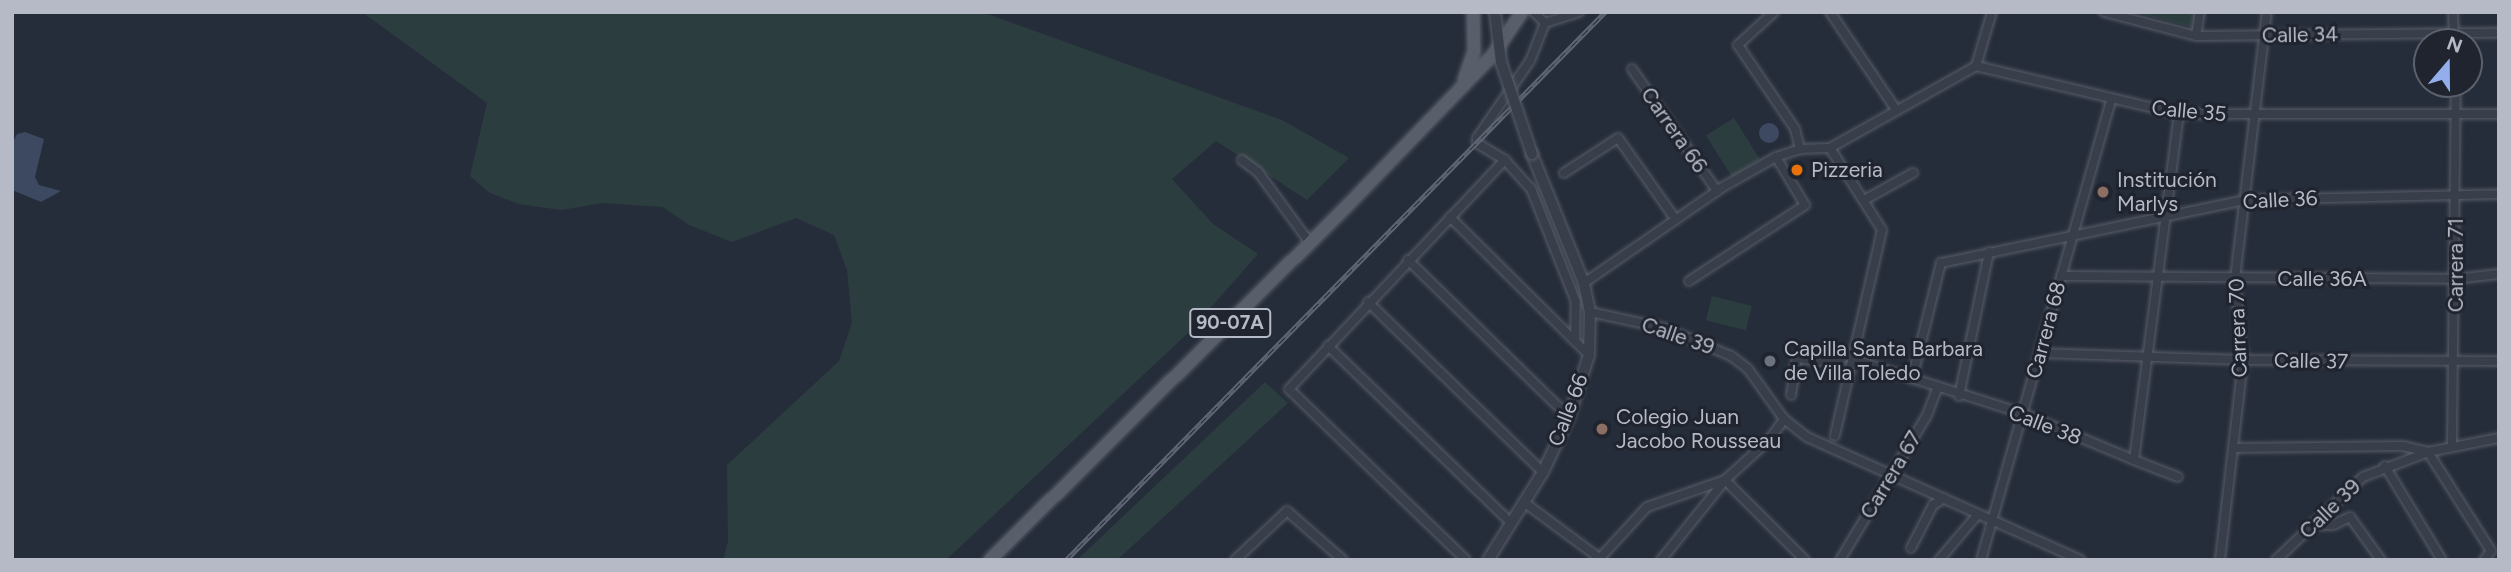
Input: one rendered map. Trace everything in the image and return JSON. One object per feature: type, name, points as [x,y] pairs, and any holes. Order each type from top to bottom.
[{"type":"main road","name":"90-07A","points":[[1464,80],[1474,51],[1472,12]]},
{"type":"main road","name":"90-07A","points":[[990,560],[1310,243],[1464,80],[1493,55],[1522,12]]},
{"type":"street","points":[[1495,12],[1501,62],[1532,154],[1584,283],[1590,312]]},
{"type":"street","points":[[1534,12],[1545,23]]},
{"type":"street","points":[[1545,23],[1579,12]]},
{"type":"street","points":[[1774,12],[1740,40],[1739,50],[1795,129],[1800,149]]},
{"type":"street","points":[[1830,12],[1895,108],[1976,66],[1992,12]]},
{"type":"street","name":"Calle 34","points":[[2104,12],[2196,36],[2413,38]]},
{"type":"street","points":[[2196,36],[2200,12]]},
{"type":"street","name":"Carrera 70","points":[[2220,560],[2243,360],[2235,279],[2267,12]]},
{"type":"street","points":[[1545,23],[1530,61],[1477,138],[1477,143],[1505,160],[1531,189],[1558,248],[1576,302],[1575,341]]},
{"type":"street","name":"Calle 35","points":[[1976,66],[2179,114],[2499,114]]},
{"type":"street","name":"Carrera 66","points":[[1632,69],[1717,191]]},
{"type":"street","name":"Carrera 71","points":[[2452,446],[2457,98]]},
{"type":"street","name":"Carrera 68","points":[[1981,560],[1995,521],[2070,234],[2111,100]]},
{"type":"street","name":"Carrera 66","points":[[1584,283],[1717,191],[1776,157],[1800,149],[1830,148],[1895,108]]},
{"type":"street","points":[[2134,460],[2149,355],[2163,217],[2179,114]]},
{"type":"street","points":[[1563,173],[1618,138],[1676,220]]},
{"type":"street","points":[[1830,148],[1881,223],[1882,238],[1835,436]]},
{"type":"street","points":[[1689,281],[1805,205],[1776,157]]},
{"type":"street","points":[[1242,160],[1258,172],[1310,243]]},
{"type":"street","points":[[1466,560],[1289,389],[1368,302],[1505,160]]},
{"type":"street","points":[[1866,200],[1913,173]]},
{"type":"street","name":"Calle 36","points":[[1912,379],[1941,263],[2070,234],[2245,200],[2499,194]]},
{"type":"street","points":[[1450,217],[1589,355]]},
{"type":"street","points":[[1959,396],[1989,252]]},
{"type":"street","points":[[1408,260],[1569,417]]},
{"type":"street","name":"Calle 36A","points":[[2061,276],[2155,279],[2455,279],[2499,274]]},
{"type":"street","points":[[1368,302],[1543,472]]},
{"type":"street","name":"Calle 66","points":[[1525,503],[1569,417],[1589,355],[1590,312]]},
{"type":"street","name":"Calle 39","points":[[1590,312],[1664,328],[1731,356],[1748,369],[1784,419],[1807,437],[2080,560]]},
{"type":"street","points":[[1328,346],[1510,522]]},
{"type":"street","name":"Calle 37","points":[[2039,353],[2243,360],[2455,363],[2499,360]]},
{"type":"street","points":[[1791,395],[1797,358],[1832,362],[1855,356]]},
{"type":"street","name":"Calle 38","points":[[1855,356],[1959,396],[2024,414],[2178,477]]},
{"type":"street","name":"Carrera 67","points":[[1840,560],[1892,474],[1938,387]]},
{"type":"street","points":[[1661,560],[1726,481],[1769,440],[1784,419]]},
{"type":"street","points":[[2234,448],[2403,446],[2428,452],[2499,438]]},
{"type":"street","points":[[2428,452],[2491,551],[2484,560]]},
{"type":"street","name":"Calle 39","points":[[2276,560],[2317,525],[2363,477],[2385,466],[2428,452]]},
{"type":"street","points":[[2385,466],[2442,560]]},
{"type":"street","points":[[1488,560],[1510,522],[1525,503],[1601,559],[1647,508],[1726,481]]},
{"type":"street","points":[[1726,481],[1805,560]]},
{"type":"street","points":[[1911,548],[1933,505],[1944,498]]},
{"type":"street","points":[[1235,560],[1287,510],[1343,560]]},
{"type":"street","points":[[1939,560],[1978,514]]},
{"type":"street","points":[[2317,525],[2333,525],[2350,517],[2381,560]]},
{"type":"shaded area","points":[[362,12],[982,12],[1282,120],[1349,158],[1307,200],[1216,141],[1172,179],[1213,224],[1258,254],[1190,331],[946,560],[723,560],[728,541],[727,465],[839,361],[852,323],[847,270],[834,235],[796,218],[732,242],[689,225],[663,207],[602,203],[561,210],[519,204],[490,193],[470,176],[487,103]]},
{"type":"shaded area","points":[[2133,12],[2198,12],[2196,28]]},
{"type":"shaded area","points":[[1734,118],[1760,160],[1732,177],[1706,135]]},
{"type":"shaded area","points":[[1712,296],[1752,306],[1746,330],[1706,320]]},
{"type":"shaded area","points":[[1265,382],[1288,403],[1117,560],[1077,560]]},
{"type":"water","points":[[1765,123],[1773,123],[1779,133],[1773,143],[1765,143],[1759,137],[1759,129]]},
{"type":"water","points":[[25,132],[44,139],[35,177],[39,185],[61,191],[41,202],[12,190],[12,144],[17,134]]},
{"type":"railway","points":[[1066,560],[1605,12]]},
{"type":"place","name":"Pizzeria","points":[[1797,170]]},
{"type":"place","name":"Institución Marlys","points":[[2103,192]]},
{"type":"place","name":"Capilla Santa Barbara de Villa Toledo","points":[[1770,361]]},
{"type":"place","name":"Colegio Juan Jacobo Rousseau","points":[[1602,429]]}]
